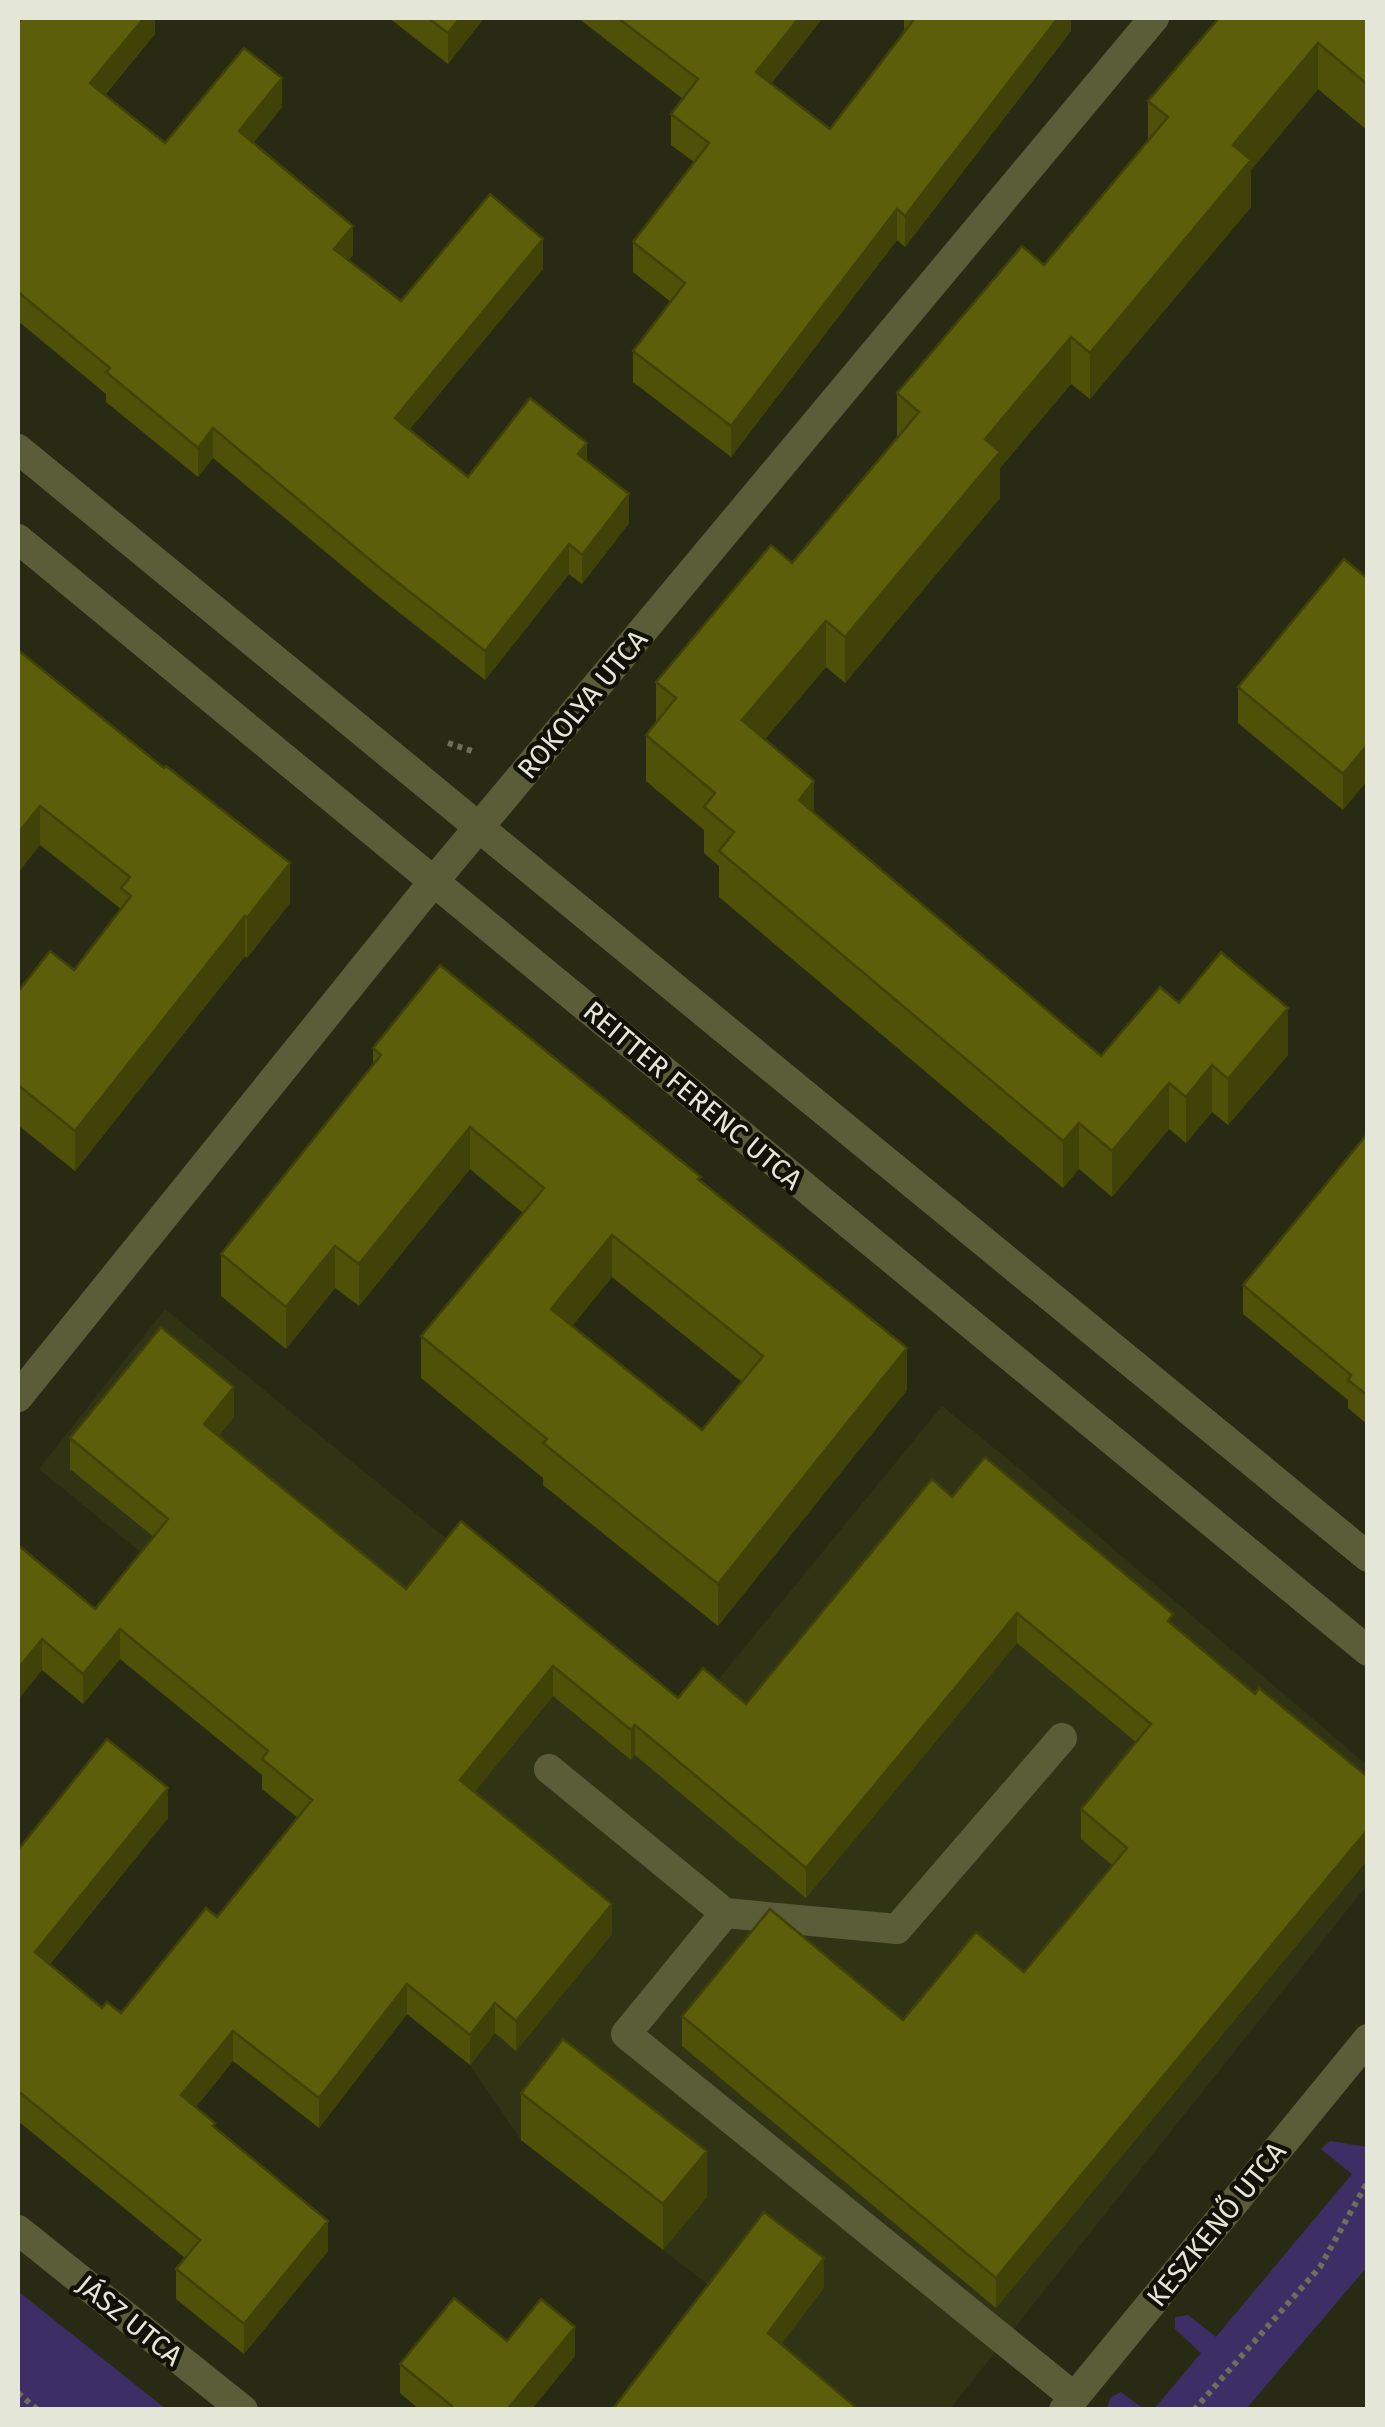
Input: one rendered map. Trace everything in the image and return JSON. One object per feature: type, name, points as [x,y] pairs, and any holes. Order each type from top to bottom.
[{"type":"street","name":"ROKOLYA UTCA","points":[[18,1397],[434,881],[1154,18]]},
{"type":"street","points":[[18,449],[1368,1557]]},
{"type":"street","name":"REITTER FERENC UTCA","points":[[18,540],[1368,1652]]},
{"type":"street","points":[[548,1769],[725,1913],[897,1928],[1062,1738]]},
{"type":"street","points":[[725,1913],[626,2034],[1069,2403]]},
{"type":"street","name":"KESZKENŐ UTCA","points":[[1069,2403],[1368,2039]]},
{"type":"street","name":"JÁSZ UTCA","points":[[18,2230],[243,2410]]},
{"type":"path","points":[[1194,2410],[1320,2267],[1368,2180]]},
{"type":"path","points":[[18,2393],[38,2410]]},
{"type":"shaded area","points":[[165,1309],[666,1718],[703,1698],[942,1406],[1367,1765],[1367,1885],[950,2409],[724,2409],[782,2342],[521,2140],[470,2065],[260,1894],[379,1747],[39,1469]]},
{"type":"shaded area","points":[[1330,2141],[1367,2147],[1367,2267],[1246,2409],[1154,2409],[1201,2353],[1175,2329],[1175,2317],[1188,2315],[1216,2337],[1352,2174],[1321,2149]]},
{"type":"shaded area","points":[[18,2291],[24,2296],[166,2409],[18,2409]]},
{"type":"shaded area","points":[[1121,2392],[1144,2409],[1107,2408],[1111,2397]]},
{"type":"building","points":[[22,18],[144,18],[90,83],[165,143],[244,48],[282,78],[239,131],[353,226],[334,249],[401,301],[490,194],[543,239],[395,418],[468,477],[530,398],[587,443],[578,454],[629,494],[582,555],[569,544],[485,651],[213,428],[198,448],[18,292],[18,23]]},
{"type":"building","points":[[428,18],[460,18],[448,33]]},
{"type":"building","points":[[618,18],[799,18],[756,72],[830,129],[915,18],[1058,18],[905,216],[897,209],[731,426],[633,351],[685,283],[633,242],[709,143],[671,114],[698,79]]},
{"type":"building","points":[[1219,18],[1368,18],[1368,85],[1318,43],[1233,145],[1251,160],[1090,353],[1071,337],[985,439],[1000,452],[845,637],[826,621],[742,720],[814,781],[799,800],[1101,1056],[1160,987],[1179,1003],[1221,952],[1288,1008],[1228,1079],[1212,1065],[1186,1097],[1169,1083],[1112,1151],[1079,1123],[1063,1141],[719,851],[734,832],[704,807],[715,793],[646,735],[676,698],[656,682],[771,545],[792,563],[919,412],[897,393],[1022,246],[1044,265],[1168,117],[1148,101]]},
{"type":"building","points":[[1344,559],[1368,579],[1368,744],[1343,774],[1238,687]]},
{"type":"building","points":[[18,650],[290,863],[75,1131],[18,1085],[18,992],[50,951],[74,970],[131,896],[121,888],[130,877],[40,806],[18,833]]},
{"type":"building","points":[[440,965],[907,1348],[718,1584],[543,1443],[547,1439],[421,1336],[544,1188],[470,1127],[359,1264],[335,1246],[286,1307],[221,1254],[381,1055],[373,1048]],"holes":[[[612,1235],[763,1356],[702,1430],[551,1309]]]},
{"type":"building","points":[[1368,1133],[1368,1396],[1348,1380],[1351,1375],[1243,1285]]},
{"type":"building","points":[[161,1327],[234,1387],[204,1424],[406,1589],[461,1521],[678,1698],[703,1668],[746,1704],[932,1479],[952,1497],[985,1457],[1173,1614],[1168,1621],[1255,1694],[1259,1688],[1368,1777],[1368,1829],[996,2278],[682,2016],[770,1909],[903,2020],[976,1932],[1024,1972],[1127,1848],[1081,1809],[1151,1724],[1017,1613],[806,1868],[635,1725],[631,1730],[553,1666],[460,1780],[612,1904],[516,2021],[495,2003],[470,2035],[407,1984],[319,2098],[233,2031],[181,2095],[328,2221],[244,2324],[176,2269],[200,2240],[18,2091],[18,1850],[107,1739],[168,1788],[35,1952],[102,2008],[107,2002],[121,2013],[206,1908],[217,1917],[312,1800],[262,1759],[268,1751],[120,1629],[83,1674],[42,1639],[18,1669],[18,1545],[95,1609],[168,1519],[70,1438]]},
{"type":"building","points":[[563,2039],[707,2151],[663,2204],[521,2093]]},
{"type":"building","points":[[764,2212],[824,2258],[768,2333],[859,2410],[612,2410]]},
{"type":"building","points":[[454,2298],[507,2341],[541,2299],[575,2327],[507,2410],[449,2410],[452,2406],[400,2364]]}]
